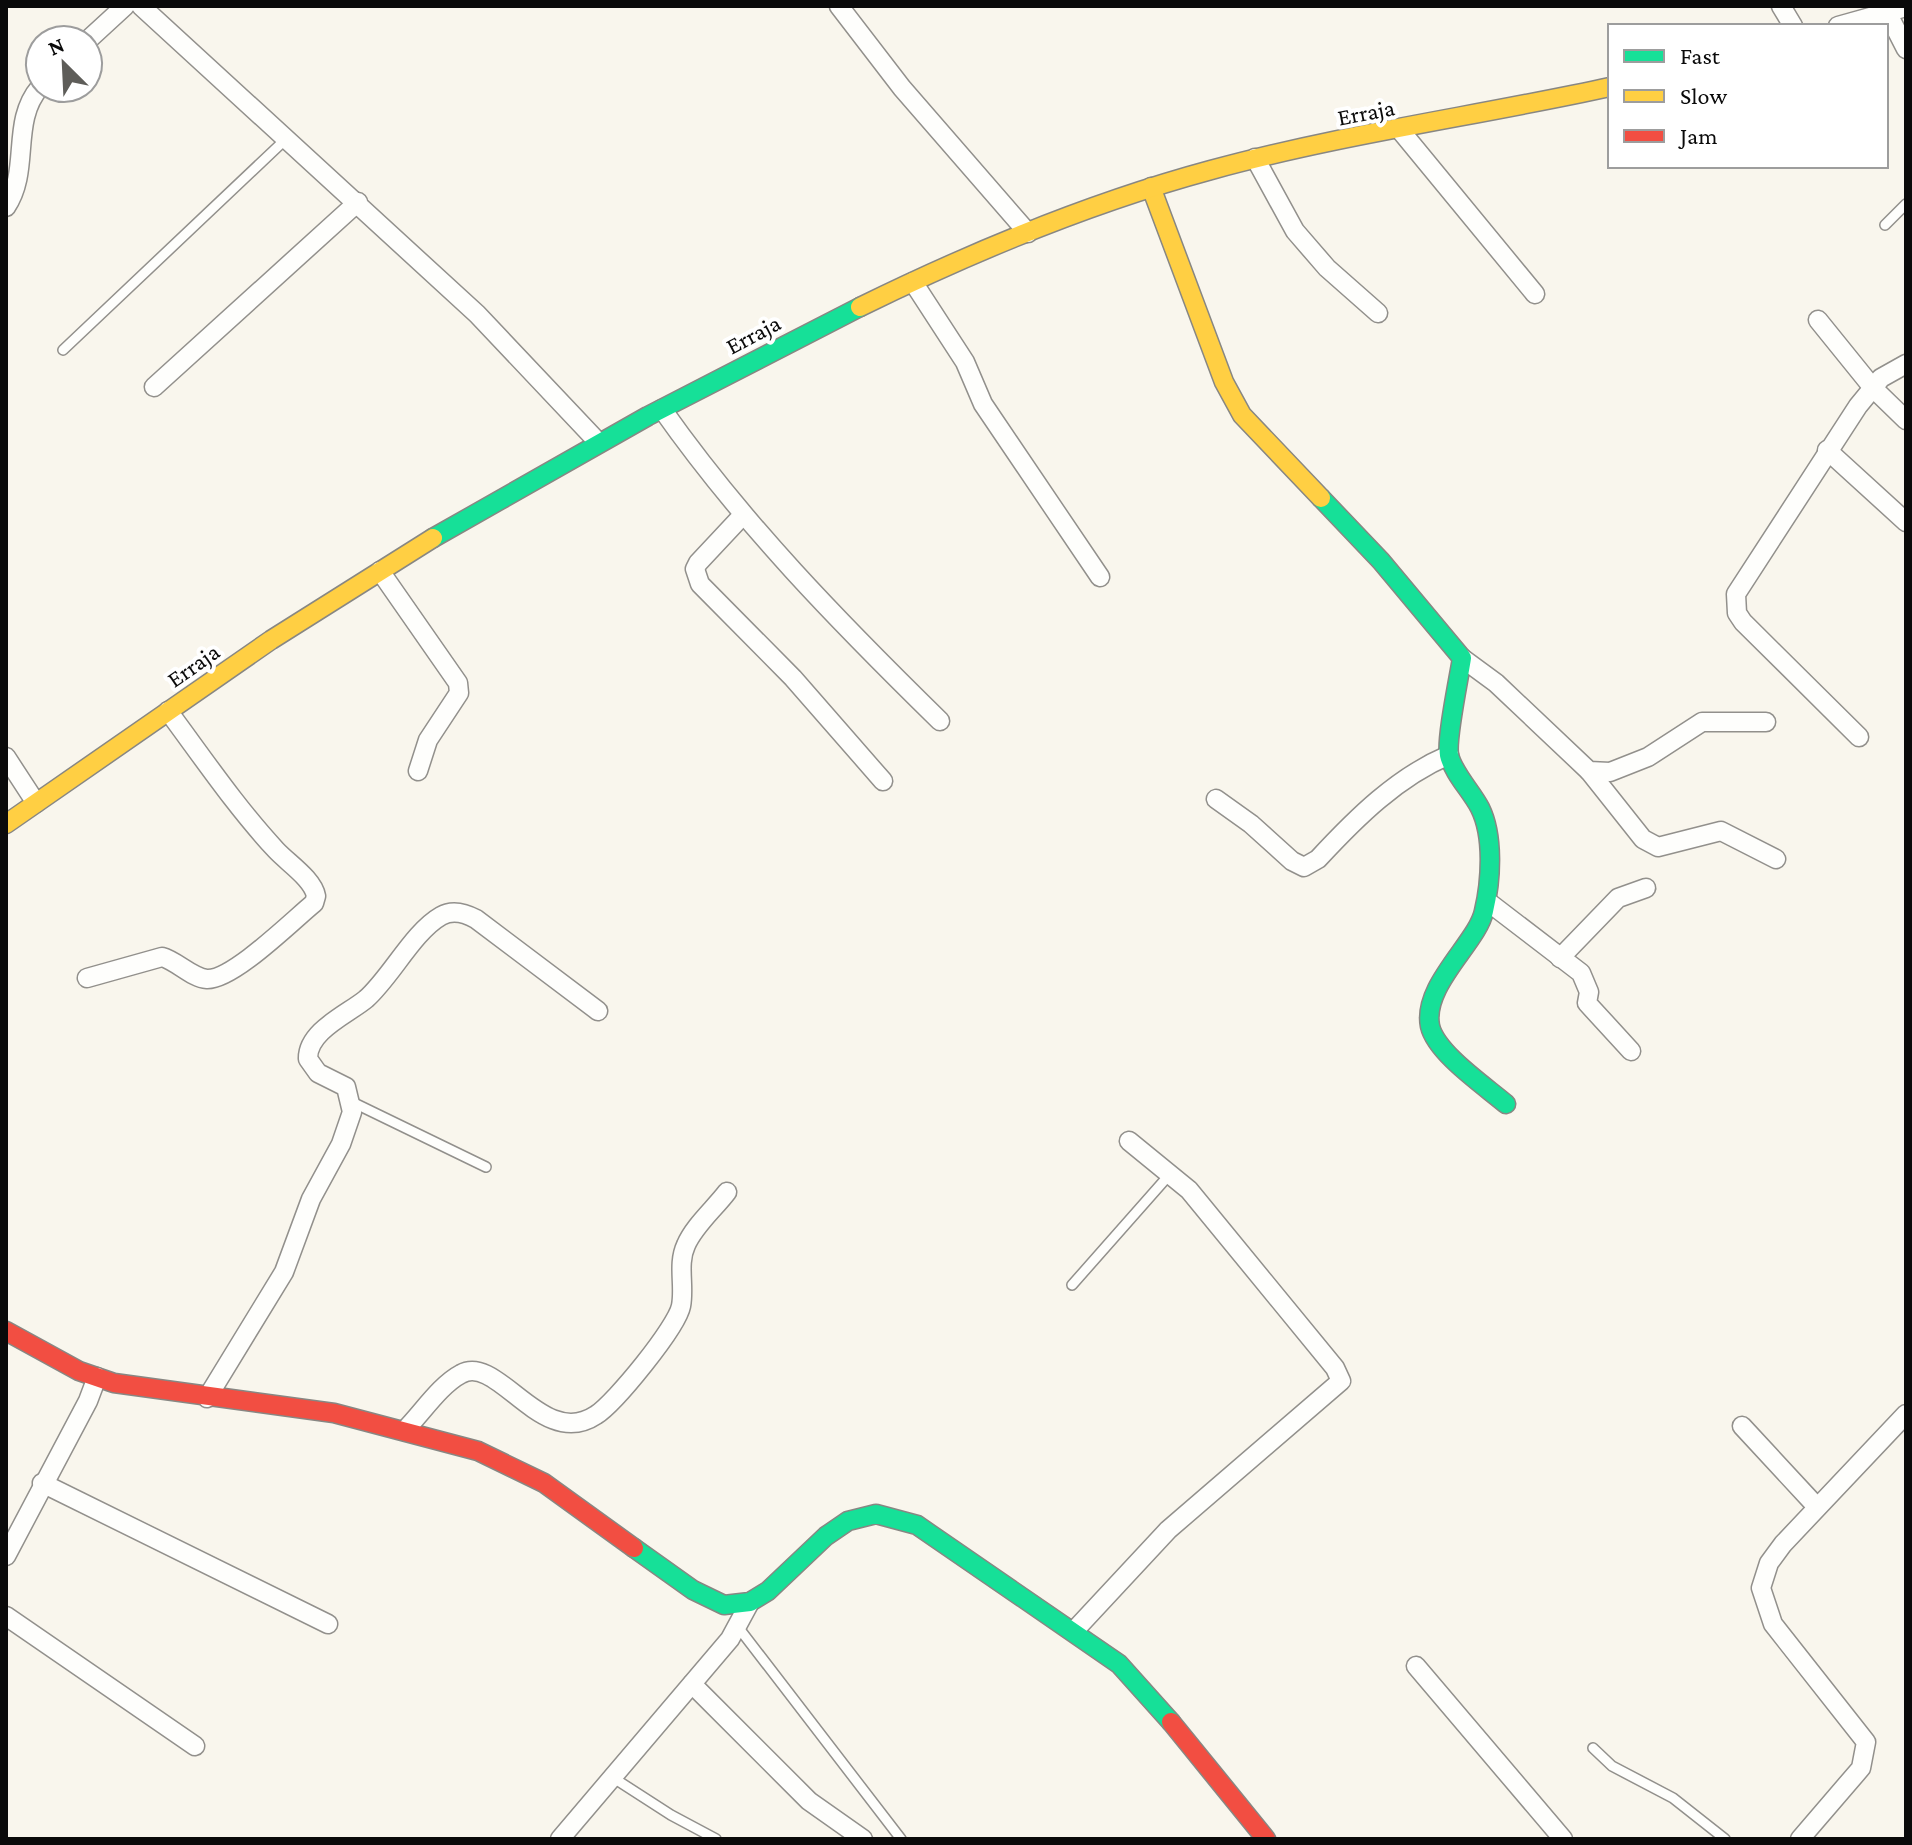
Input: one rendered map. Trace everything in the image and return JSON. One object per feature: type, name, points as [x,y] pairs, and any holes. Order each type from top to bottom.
[{"type":"street","points":[[104,25],[125,6]]},
{"type":"street","points":[[141,6],[358,202],[515,350],[598,442]]},
{"type":"street","points":[[839,6],[902,88],[1028,233]]},
{"type":"street","points":[[1781,6],[1792,24]]},
{"type":"street","points":[[1843,24],[1879,11],[1906,7]]},
{"type":"street","points":[[1879,11],[1906,49]]},
{"type":"street","name":"Erraja","points":[[6,824],[168,711],[380,571],[598,442],[913,282],[1028,233],[1151,187],[1255,158],[1608,87]]},
{"type":"street","points":[[6,207],[16,184],[24,111],[29,104]]},
{"type":"street","points":[[1400,130],[1535,294]]},
{"type":"street","points":[[1255,158],[1295,231],[1327,268],[1378,313]]},
{"type":"street","points":[[1151,187],[1224,382],[1242,415],[1381,561],[1462,658],[1496,683],[1589,771],[1643,839],[1658,847],[1721,831],[1776,859]]},
{"type":"street","points":[[154,387],[358,202]]},
{"type":"street","points":[[913,282],[965,362],[983,404],[1100,577]]},
{"type":"street","points":[[1818,320],[1873,388],[1906,420]]},
{"type":"street","points":[[1859,737],[1743,622],[1735,604],[1740,584],[1786,521],[1827,450],[1881,378],[1906,364]]},
{"type":"street","points":[[662,409],[742,516],[837,620],[940,721]]},
{"type":"street","points":[[1827,450],[1906,522]]},
{"type":"street","points":[[742,516],[698,563],[695,569],[700,584],[793,678],[883,781]]},
{"type":"street","points":[[380,571],[458,683],[459,693],[428,740],[418,771]]},
{"type":"street","points":[[1462,658],[1449,755],[1481,810],[1486,826],[1487,901],[1484,914],[1437,994],[1428,1019],[1431,1030],[1446,1050],[1506,1104]]},
{"type":"street","points":[[87,978],[162,957],[199,976],[215,977],[234,968],[314,903],[316,896],[310,884],[274,848],[227,792],[168,711]]},
{"type":"street","points":[[1589,771],[1610,772],[1648,757],[1702,722],[1766,722]]},
{"type":"street","points":[[1216,799],[1251,824],[1292,861],[1304,867],[1318,859],[1389,791],[1430,763],[1449,755]]},
{"type":"street","points":[[6,757],[36,803]]},
{"type":"street","points":[[1560,958],[1618,898],[1646,888]]},
{"type":"street","points":[[1487,901],[1581,973],[1589,992],[1587,1003],[1631,1051]]},
{"type":"street","points":[[207,1398],[284,1272],[311,1199],[341,1144],[352,1102],[346,1087],[312,1065],[308,1059],[310,1046],[317,1036],[369,996],[440,916],[452,912],[476,919],[598,1011]]},
{"type":"street","points":[[1074,1631],[1168,1530],[1341,1381],[1335,1368],[1171,1173],[1129,1141]]},
{"type":"street","points":[[405,1430],[455,1378],[466,1372],[480,1372],[542,1414],[564,1424],[584,1422],[605,1409],[672,1328],[682,1304],[682,1262],[687,1242],[727,1192]]},
{"type":"street","points":[[6,1331],[46,1355],[97,1377],[146,1390],[334,1413],[405,1430],[513,1465],[573,1502],[707,1599],[724,1605],[750,1602],[780,1581],[826,1536],[848,1521],[876,1514],[917,1525],[1119,1664],[1141,1686],[1266,1839]]},
{"type":"street","points":[[6,1556],[88,1401],[97,1377]]},
{"type":"street","points":[[1800,1839],[1861,1768],[1866,1742],[1773,1624],[1761,1588],[1769,1563],[1817,1507],[1906,1414]]},
{"type":"street","points":[[1742,1426],[1817,1507]]},
{"type":"street","points":[[42,1483],[328,1624]]},
{"type":"street","points":[[560,1839],[738,1627],[750,1602]]},
{"type":"street","points":[[6,1616],[195,1746]]},
{"type":"street","points":[[1416,1666],[1563,1839]]},
{"type":"street","points":[[692,1684],[798,1791],[863,1839]]},
{"type":"lane","points":[[63,350],[288,138]]},
{"type":"lane","points":[[1885,225],[1906,204]]},
{"type":"lane","points":[[352,1102],[486,1167]]},
{"type":"lane","points":[[1072,1285],[1171,1173]]},
{"type":"lane","points":[[738,1627],[901,1839]]},
{"type":"lane","points":[[1593,1748],[1612,1766],[1673,1798],[1725,1839]]},
{"type":"lane","points":[[612,1777],[671,1815],[716,1839]]},
{"type":"traffic: fast","points":[[433,538],[648,416],[860,307]]},
{"type":"traffic: fast","points":[[1321,498],[1381,561],[1462,658],[1449,755],[1484,819],[1488,832],[1490,873],[1480,923],[1434,995],[1430,1026],[1451,1058],[1506,1104]]},
{"type":"traffic: fast","points":[[634,1548],[693,1590],[724,1605],[750,1602],[768,1591],[826,1536],[848,1521],[876,1514],[917,1525],[1119,1664],[1171,1722]]},
{"type":"traffic: slow","points":[[860,307],[1032,230],[1165,183],[1310,146],[1608,87]]},
{"type":"traffic: slow","points":[[1151,187],[1224,382],[1242,415],[1321,498]]},
{"type":"traffic: slow","points":[[6,824],[271,640],[433,538]]},
{"type":"traffic: jam","points":[[6,1331],[79,1371],[114,1383],[334,1413],[478,1451],[544,1483],[634,1548]]},
{"type":"traffic: jam","points":[[1171,1722],[1266,1839]]}]
